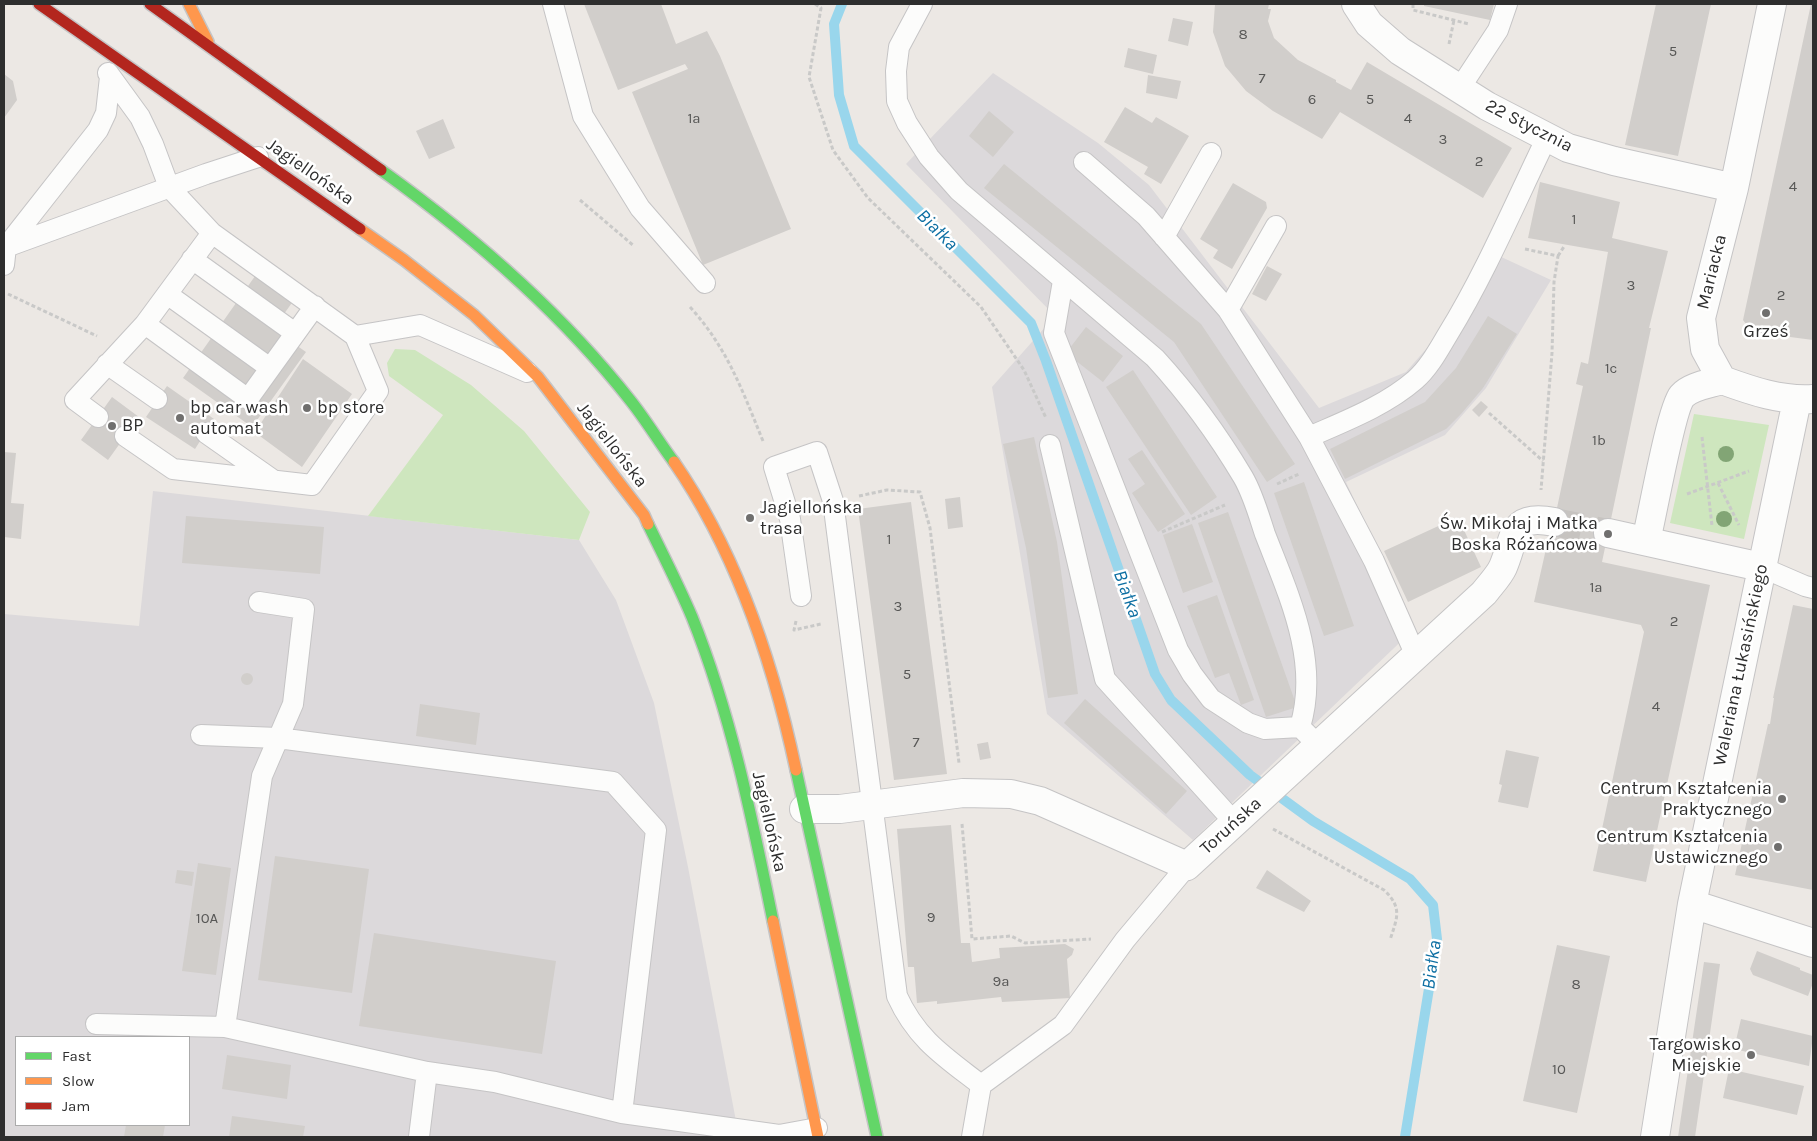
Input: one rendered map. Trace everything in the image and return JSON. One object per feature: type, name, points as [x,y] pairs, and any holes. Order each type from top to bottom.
[{"type":"main road","name":"Jagiellońska","points":[[39,4],[404,260],[474,315],[538,377],[644,514],[692,617],[728,724],[753,824],[817,1133]]},
{"type":"main road","name":"Jagiellońska","points":[[150,4],[210,45],[400,183],[496,259],[558,318],[630,400],[684,477],[738,573],[770,670],[789,736],[877,1137]]},
{"type":"main road","points":[[189,4],[210,45]]},
{"type":"street","name":"22 Stycznia","points":[[1356,4],[1368,24],[1400,50],[1487,106],[1568,148],[1614,161],[1734,188]]},
{"type":"street","name":"Mariacka","points":[[1709,384],[1701,318],[1734,188],[1772,4]]},
{"type":"street","points":[[1646,542],[1674,417],[1682,396],[1709,384],[1805,400]]},
{"type":"street","name":"Waleriana Łukasińskiego","points":[[1656,1137],[1692,904],[1785,457],[1805,400]]},
{"type":"street","name":"Toruńska","points":[[804,809],[840,809],[872,806],[963,793],[1011,794],[1040,801],[1187,866],[1292,769],[1309,736],[1416,656],[1484,593],[1502,569],[1514,531],[1521,524],[1532,519],[1547,520]]},
{"type":"street","points":[[1608,533],[1761,566]]},
{"type":"street","points":[[1692,904],[1813,942]]},
{"type":"lane","points":[[553,4],[583,116],[640,208],[705,283]]},
{"type":"lane","points":[[922,4],[899,46],[897,63],[898,101],[907,123],[929,157],[959,191],[1156,358],[1182,388],[1244,479],[1285,585],[1305,652],[1309,736],[1248,723],[1210,699],[1178,650],[1054,333],[1063,281]]},
{"type":"lane","points":[[1460,88],[1498,30],[1507,4]]},
{"type":"lane","points":[[96,43],[110,78],[140,117],[153,144],[169,187],[212,233],[354,336],[378,391],[312,485],[173,469],[125,436]]},
{"type":"lane","points":[[4,253],[98,130],[106,113],[110,78]]},
{"type":"lane","points":[[1309,437],[1367,411],[1392,396],[1416,379],[1434,357],[1461,312],[1547,137]]},
{"type":"lane","points":[[1164,236],[1211,153]]},
{"type":"lane","points":[[4,253],[169,187],[258,157]]},
{"type":"lane","points":[[1084,162],[1146,216],[1228,310],[1309,437],[1374,561],[1416,656]]},
{"type":"lane","points":[[1228,310],[1276,226]]},
{"type":"lane","points":[[98,417],[75,400],[145,324],[212,233]]},
{"type":"lane","points":[[192,259],[295,333]]},
{"type":"lane","points":[[167,294],[270,368]]},
{"type":"lane","points":[[145,324],[248,399],[315,306]]},
{"type":"lane","points":[[354,336],[420,325],[538,377]]},
{"type":"lane","points":[[107,364],[157,398]]},
{"type":"lane","points":[[206,433],[274,481]]},
{"type":"lane","points":[[1050,445],[1105,678],[1241,818]]},
{"type":"lane","points":[[802,596],[790,520],[774,467],[818,452],[833,501],[897,996],[906,1016],[926,1042],[981,1085]]},
{"type":"lane","points":[[1761,566],[1813,588]]},
{"type":"lane","points":[[225,1027],[262,776],[293,704],[304,609],[259,602]]},
{"type":"lane","points":[[201,735],[278,738],[613,782],[656,830],[622,1113]]},
{"type":"lane","points":[[972,1137],[981,1085],[1063,1025],[1125,940],[1187,866]]},
{"type":"lane","points":[[96,1024],[225,1027],[427,1072],[495,1082],[622,1113],[779,1135],[817,1133]]},
{"type":"lane","points":[[419,1137],[427,1072]]},
{"type":"path","points":[[815,4],[821,8],[809,77],[833,150],[868,198],[981,307],[1024,370],[1048,424],[1050,445]]},
{"type":"path","points":[[1412,4],[1412,10],[1498,30]]},
{"type":"path","points":[[1448,48],[1454,20]]},
{"type":"path","points":[[580,200],[636,248]]},
{"type":"path","points":[[1547,520],[1543,461],[1552,353],[1554,282],[1558,256],[1565,245]]},
{"type":"path","points":[[1520,248],[1558,256]]},
{"type":"path","points":[[4,292],[122,348]]},
{"type":"path","points":[[686,302],[711,330],[732,365],[774,467]]},
{"type":"path","points":[[1709,384],[1708,487],[1716,556]]},
{"type":"path","points":[[1489,413],[1543,461]]},
{"type":"path","points":[[1654,507],[1785,457]]},
{"type":"path","points":[[1137,542],[1286,480]]},
{"type":"path","points":[[833,501],[887,490],[920,492],[930,528],[963,793],[962,839],[972,939],[1011,936],[1025,943],[1093,939],[1125,940]]},
{"type":"path","points":[[1241,818],[1283,833],[1384,890],[1395,901],[1397,917],[1390,940]]},
{"type":"shaded area","points":[[993,73],[1098,143],[1149,185],[1319,408],[1406,372],[1433,341],[1457,306],[1484,249],[1551,280],[1486,388],[1445,435],[1346,482],[1415,628],[1193,840],[1047,714],[992,387],[1055,316],[906,164]]},
{"type":"shaded area","points":[[153,491],[579,540],[616,600],[654,703],[688,867],[739,1137],[4,1137],[4,614],[139,626]]},
{"type":"green space","points":[[395,349],[415,350],[471,385],[524,431],[590,512],[579,540],[368,516],[443,415],[389,376],[387,363]]},
{"type":"green space","points":[[1694,414],[1769,425],[1744,539],[1670,523]]},
{"type":"building","points":[[584,4],[661,4],[676,44],[707,31],[720,56],[791,229],[703,265],[632,92],[688,69],[685,64],[618,90]]},
{"type":"building","points":[[1215,4],[1269,4],[1268,9],[1271,9],[1268,21],[1274,38],[1298,60],[1351,90],[1367,62],[1512,148],[1483,198],[1340,112],[1322,139],[1273,111],[1246,91],[1225,66],[1213,32]]},
{"type":"building","points":[[1424,4],[1494,4],[1490,20],[1424,6]]},
{"type":"building","points":[[1656,4],[1711,4],[1678,156],[1625,145]]},
{"type":"building","points":[[1811,4],[1813,4],[1813,340],[1752,332],[1743,320]]},
{"type":"building","points":[[1173,18],[1193,22],[1188,46],[1168,41]]},
{"type":"building","points":[[1128,48],[1157,55],[1153,74],[1124,67]]},
{"type":"building","points":[[4,74],[13,81],[17,100],[4,118]]},
{"type":"building","points":[[1148,75],[1181,81],[1177,99],[1146,93]]},
{"type":"building","points":[[1125,107],[1152,123],[1156,117],[1189,136],[1161,184],[1144,174],[1148,167],[1104,142]]},
{"type":"building","points":[[989,111],[1014,132],[993,157],[969,136]]},
{"type":"building","points":[[443,119],[455,148],[429,159],[416,131]]},
{"type":"building","points":[[1004,164],[1201,324],[1295,464],[1267,482],[1174,342],[984,188]]},
{"type":"building","points":[[1540,182],[1620,202],[1612,238],[1668,251],[1649,328],[1651,328],[1602,562],[1710,585],[1646,882],[1593,871],[1644,632],[1641,625],[1534,602],[1546,549],[1548,550],[1583,386],[1576,384],[1581,362],[1588,364],[1608,252],[1528,238]]},
{"type":"building","points":[[1233,183],[1266,202],[1267,208],[1232,269],[1213,258],[1218,250],[1200,239]]},
{"type":"building","points":[[265,262],[302,289],[273,329],[306,352],[252,427],[183,378]]},
{"type":"building","points":[[1267,266],[1282,274],[1266,301],[1252,294]]},
{"type":"building","points":[[1488,316],[1517,334],[1483,388],[1461,414],[1446,429],[1345,479],[1330,449],[1425,402],[1456,368]]},
{"type":"building","points":[[1086,327],[1123,356],[1103,382],[1066,353]]},
{"type":"building","name":"bp store","points":[[303,359],[352,394],[302,467],[253,431],[261,423]]},
{"type":"building","points":[[1133,370],[1217,497],[1191,515],[1106,387]]},
{"type":"building","name":"bp car wash automat","points":[[167,386],[214,419],[195,449],[146,417]]},
{"type":"building","name":"BP","points":[[112,397],[139,417],[108,460],[81,440]]},
{"type":"building","points":[[1481,401],[1488,407],[1479,417],[1472,410]]},
{"type":"building","points":[[1034,437],[1057,542],[1078,694],[1048,698],[1026,548],[1003,444]]},
{"type":"building","points":[[1142,450],[1185,514],[1158,532],[1132,493],[1145,484],[1128,459]]},
{"type":"building","points":[[4,452],[16,453],[11,503],[24,504],[21,539],[4,537]]},
{"type":"building","points":[[1304,482],[1354,626],[1324,636],[1274,493]]},
{"type":"building","points":[[960,497],[963,527],[948,529],[945,499]]},
{"type":"building","points":[[911,502],[947,774],[894,780],[858,509]]},
{"type":"building","points":[[1228,512],[1297,707],[1266,717],[1198,523]]},
{"type":"building","points":[[186,516],[324,527],[320,574],[182,563]]},
{"type":"building","points":[[1458,517],[1481,567],[1408,602],[1384,551]]},
{"type":"building","points":[[1192,524],[1213,582],[1183,593],[1163,535]]},
{"type":"building","points":[[1217,595],[1254,700],[1241,705],[1229,673],[1215,678],[1187,606]]},
{"type":"building","name":"Centrum Kształcenia Praktycznego","points":[[1793,605],[1813,609],[1813,890],[1735,875],[1768,724],[1770,724],[1773,698]]},
{"type":"building","points":[[249,673],[252,674],[252,684],[245,685],[242,684],[241,677],[242,674]]},
{"type":"building","points":[[1085,699],[1187,791],[1166,814],[1064,723]]},
{"type":"building","points":[[420,704],[480,713],[476,745],[416,736]]},
{"type":"building","points":[[988,742],[991,758],[980,760],[977,744]]},
{"type":"building","points":[[1506,750],[1539,757],[1528,808],[1498,802],[1502,785],[1499,784]]},
{"type":"building","points":[[951,825],[961,943],[970,943],[972,962],[1000,958],[999,948],[1065,944],[1074,949],[1072,955],[1067,959],[1070,998],[1002,1002],[1001,997],[937,1004],[937,1001],[917,1003],[914,967],[908,967],[897,829]]},
{"type":"building","points":[[275,856],[369,869],[352,993],[258,980]]},
{"type":"building","points":[[198,863],[231,868],[216,975],[182,971]]},
{"type":"building","points":[[177,870],[194,872],[192,886],[175,883]]},
{"type":"building","points":[[1267,870],[1311,901],[1304,912],[1256,888]]},
{"type":"building","points":[[374,933],[556,961],[542,1054],[359,1026]]},
{"type":"building","points":[[1557,945],[1610,956],[1577,1113],[1523,1101]]},
{"type":"building","points":[[1757,951],[1813,975],[1813,983],[1808,996],[1753,975],[1750,969]]},
{"type":"building","points":[[1704,962],[1720,964],[1695,1137],[1678,1137]]},
{"type":"building","points":[[1741,1019],[1813,1036],[1809,1066],[1734,1049]]},
{"type":"building","points":[[227,1055],[291,1065],[287,1099],[222,1089]]},
{"type":"building","points":[[1729,1069],[1804,1086],[1797,1115],[1723,1098]]},
{"type":"building","points":[[232,1116],[305,1126],[303,1137],[229,1137]]},
{"type":"building","points":[[126,1126],[165,1126],[163,1137],[124,1137]]},
{"type":"waterway","name":"Białka","points":[[842,4],[834,24],[839,95],[854,146],[1031,323],[1155,674],[1171,700],[1250,775],[1313,821],[1410,879],[1433,905],[1437,939],[1405,1137]]},
{"type":"tunnel","points":[[1554,522],[1608,533]]},
{"type":"traffic: fast","points":[[381,170],[482,248],[545,306],[603,367],[636,408],[674,462]]},
{"type":"traffic: fast","points":[[648,524],[692,617],[718,691],[739,767],[773,921]]},
{"type":"traffic: fast","points":[[796,770],[877,1137]]},
{"type":"traffic: slow","points":[[189,4],[208,42]]},
{"type":"traffic: slow","points":[[360,229],[404,260],[474,315],[538,377],[644,515],[648,524]]},
{"type":"traffic: slow","points":[[674,462],[716,533],[750,610],[776,689],[796,770]]},
{"type":"traffic: slow","points":[[773,921],[818,1137]]},
{"type":"traffic: jam","points":[[39,4],[360,229]]},
{"type":"traffic: jam","points":[[150,4],[381,170]]},
{"type":"place","name":"Grześ","points":[[1766,313]]},
{"type":"place","name":"bp store","points":[[307,408]]},
{"type":"place","name":"bp car wash automat","points":[[180,418]]},
{"type":"place","name":"BP","points":[[112,426]]},
{"type":"place","name":"Jagiellońska trasa","points":[[750,518]]},
{"type":"place","name":"Św. Mikołaj i Matka Boska Różańcowa","points":[[1608,534]]},
{"type":"place","name":"Centrum Kształcenia Praktycznego","points":[[1782,799]]},
{"type":"place","name":"Centrum Kształcenia Ustawicznego","points":[[1778,847]]},
{"type":"place","name":"Targowisko Miejskie","points":[[1751,1055]]}]
